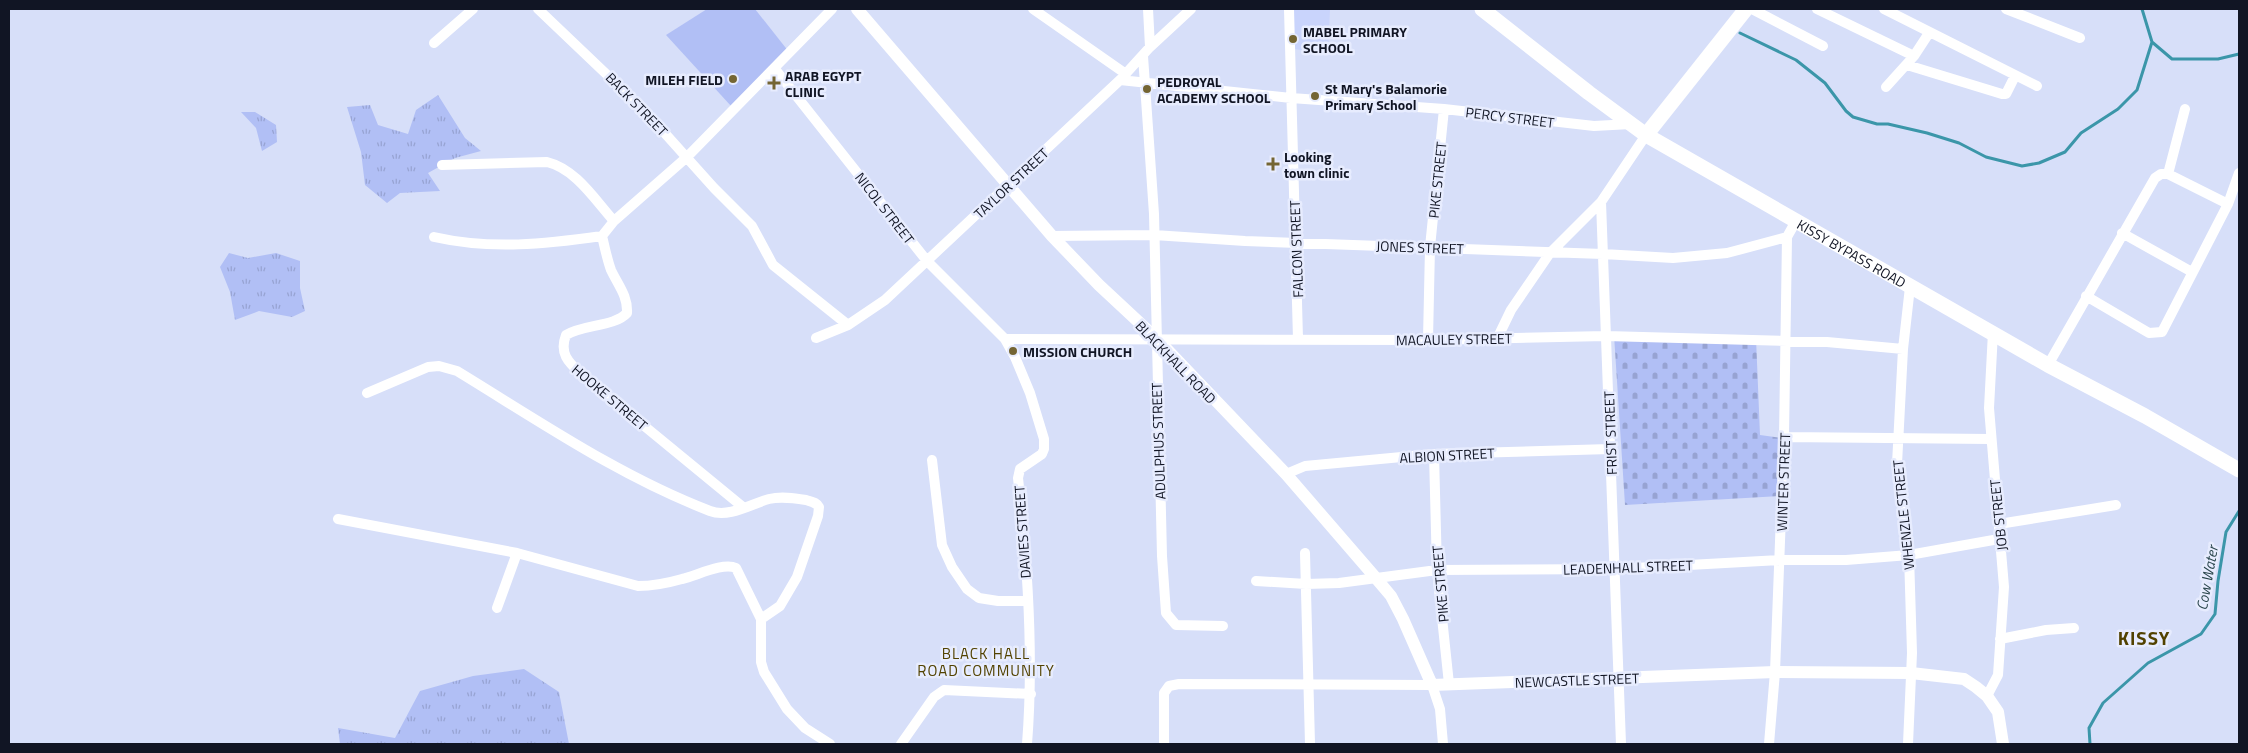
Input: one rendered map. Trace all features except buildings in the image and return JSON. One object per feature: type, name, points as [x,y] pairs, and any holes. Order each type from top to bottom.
[{"type":"main road","name":"KISSY BYPASS ROAD","points":[[1482,9],[1646,135],[2048,365],[2145,416],[2239,470]]},
{"type":"main road","points":[[1646,135],[1746,9]]},
{"type":"street","points":[[434,43],[473,9]]},
{"type":"street","name":"BACK STREET","points":[[538,9],[602,68],[752,226],[773,265],[848,325]]},
{"type":"street","points":[[434,237],[483,245],[527,245],[602,236],[614,221],[687,157],[832,9]]},
{"type":"street","name":"BLACKHALL ROAD","points":[[857,9],[1052,236],[1112,298],[1157,339],[1286,474],[1376,577],[1391,596],[1403,619],[1432,685],[1440,709],[1443,744]]},
{"type":"street","points":[[1032,9],[1123,77]]},
{"type":"street","points":[[1148,9],[1150,47]]},
{"type":"street","name":"TAYLOR STREET","points":[[816,338],[848,325],[885,300],[1123,77],[1150,47],[1192,9]]},
{"type":"street","name":"FALCON STREET","points":[[1289,9],[1298,339]]},
{"type":"street","points":[[1752,9],[1824,46]]},
{"type":"street","points":[[1817,9],[1914,56]]},
{"type":"street","points":[[1884,9],[2036,86]]},
{"type":"street","points":[[2006,9],[2080,38]]},
{"type":"street","points":[[1886,87],[1907,65],[1929,33]]},
{"type":"street","name":"ADULPHUS STREET","points":[[1143,56],[1151,159],[1162,546],[1166,613],[1176,625],[1223,626]]},
{"type":"street","points":[[1907,65],[2002,94],[2009,92],[2015,76]]},
{"type":"street","name":"NICOL STREET","points":[[775,69],[927,261],[1005,339]]},
{"type":"street","name":"PERCY STREET","points":[[1123,77],[1145,83],[1291,98],[1444,109],[1594,126],[1631,124]]},
{"type":"street","name":"PIKE STREET","points":[[1428,340],[1430,247],[1444,109]]},
{"type":"street","points":[[2168,174],[2185,109]]},
{"type":"street","points":[[1497,339],[1511,310],[1550,253],[1601,202],[1646,135]]},
{"type":"street","points":[[442,165],[547,162],[560,165],[571,173],[614,221]]},
{"type":"street","points":[[2086,296],[2149,333],[2157,334],[2162,332],[2228,204],[2239,173]]},
{"type":"street","points":[[2048,365],[2155,178],[2161,174],[2168,174],[2228,204]]},
{"type":"street","name":"FRIST STREET","points":[[1601,202],[1616,568],[1620,744]]},
{"type":"street","name":"WINTER STREET","points":[[1769,744],[1775,672],[1780,560],[1787,341],[1787,237],[1796,221]]},
{"type":"street","name":"JONES STREET","points":[[1052,236],[1102,234],[1154,235],[1296,244],[1691,257],[1727,253],[1787,237]]},
{"type":"street","points":[[2122,234],[2192,272]]},
{"type":"street","name":"HOOKE STREET","points":[[602,236],[607,259],[625,294],[628,305],[627,313],[622,319],[585,326],[566,335],[562,343],[563,353],[568,362],[581,374],[743,507]]},
{"type":"street","name":"WHENZLE STREET","points":[[1908,744],[1911,673],[1909,555],[1897,477],[1897,438],[1903,349],[1910,287]]},
{"type":"street","name":"JOB STREET","points":[[1987,696],[1998,675],[2004,587],[1990,439],[1989,408],[1993,332]]},
{"type":"street","name":"MACAULEY STREET","points":[[1005,339],[1428,340],[1606,336],[1843,343],[1903,349]]},
{"type":"street","name":"DAVIES STREET","points":[[1005,339],[1016,357],[1030,393],[1044,439],[1042,454],[1020,469],[1018,478],[1031,649],[1031,694],[1027,744]]},
{"type":"street","points":[[367,393],[428,367],[439,366],[457,371],[610,465],[664,493],[718,513],[782,497],[814,502],[819,507],[814,529],[798,577],[780,606],[762,619]]},
{"type":"street","points":[[1784,437],[1990,439]]},
{"type":"street","name":"ALBION STREET","points":[[1286,474],[1305,466],[1434,454],[1610,449]]},
{"type":"street","name":"PIKE STREET","points":[[1434,454],[1436,570],[1449,684]]},
{"type":"street","points":[[932,460],[942,545],[952,567],[962,582],[972,594],[979,598],[998,601],[1027,600]]},
{"type":"street","points":[[1999,524],[2116,506]]},
{"type":"street","points":[[338,519],[517,553],[638,586],[668,582],[732,566],[736,568],[762,619],[762,662],[764,672],[787,709],[805,728],[826,743]]},
{"type":"street","name":"LEADENHALL STREET","points":[[1256,580],[1306,584],[1339,583],[1436,570],[1616,568],[1780,560],[1846,560],[1909,555],[1999,539]]},
{"type":"street","points":[[497,608],[517,553]]},
{"type":"street","points":[[1305,553],[1310,744]]},
{"type":"street","points":[[2000,640],[2046,630],[2074,628]]},
{"type":"street","name":"NEWCASTLE STREET","points":[[1164,744],[1164,693],[1170,686],[1179,684],[1432,685],[1775,672],[1911,673],[1964,679],[1987,696],[1998,712],[2004,744]]},
{"type":"street","points":[[901,744],[934,696],[944,690],[1031,694]]},
{"type":"shaded area","points":[[1293,9],[1330,9],[1328,54],[1294,49]]},
{"type":"green space","name":"MILEH FIELD","points":[[707,9],[755,9],[789,52],[731,106],[666,35]]},
{"type":"green space","points":[[438,95],[465,138],[481,151],[455,158],[428,173],[440,191],[400,193],[387,203],[365,185],[361,152],[347,107],[370,105],[378,125],[408,134],[416,110]]},
{"type":"green space","points":[[241,112],[255,112],[276,125],[277,142],[262,151],[256,128]]},
{"type":"green space","points":[[229,253],[248,258],[276,253],[300,261],[300,288],[305,311],[292,317],[259,311],[235,320],[230,292],[220,267]]},
{"type":"green space","points":[[1614,335],[1756,338],[1760,435],[1782,438],[1780,496],[1625,505]]},
{"type":"green space","points":[[524,669],[559,692],[569,744],[340,744],[338,728],[395,738],[420,691],[473,676]]},
{"type":"waterway","name":"Cow Water","points":[[2142,9],[2152,42],[2172,59],[2218,59],[2239,54]]},
{"type":"waterway","points":[[1740,33],[1796,60],[1825,83],[1846,111],[1853,117],[1877,124],[1888,124],[1927,133],[1959,143],[1986,157],[2022,166],[2039,163],[2065,152],[2081,133],[2118,109],[2137,90],[2152,42]]},
{"type":"waterway","name":"Cow Water","points":[[2090,744],[2089,728],[2103,703],[2148,663],[2201,634],[2215,614],[2226,532],[2239,511]]},
{"type":"place","name":"MABEL PRIMARY SCHOOL","points":[[1293,39]]},
{"type":"place","name":"MILEH FIELD","points":[[733,79]]},
{"type":"place","name":"ARAB EGYPT CLINIC","points":[[774,83]]},
{"type":"place","name":"PEDROYAL ACADEMY SCHOOL","points":[[1147,89]]},
{"type":"place","name":"St Mary's Balamorie Primary School","points":[[1315,96]]},
{"type":"place","name":"Looking town clinic","points":[[1273,164]]},
{"type":"place","name":"MISSION CHURCH","points":[[1013,351]]},
{"type":"district","name":"KISSY","points":[[2144,637]]},
{"type":"district","name":"BLACK HALL ROAD COMMUNITY","points":[[986,662]]}]
